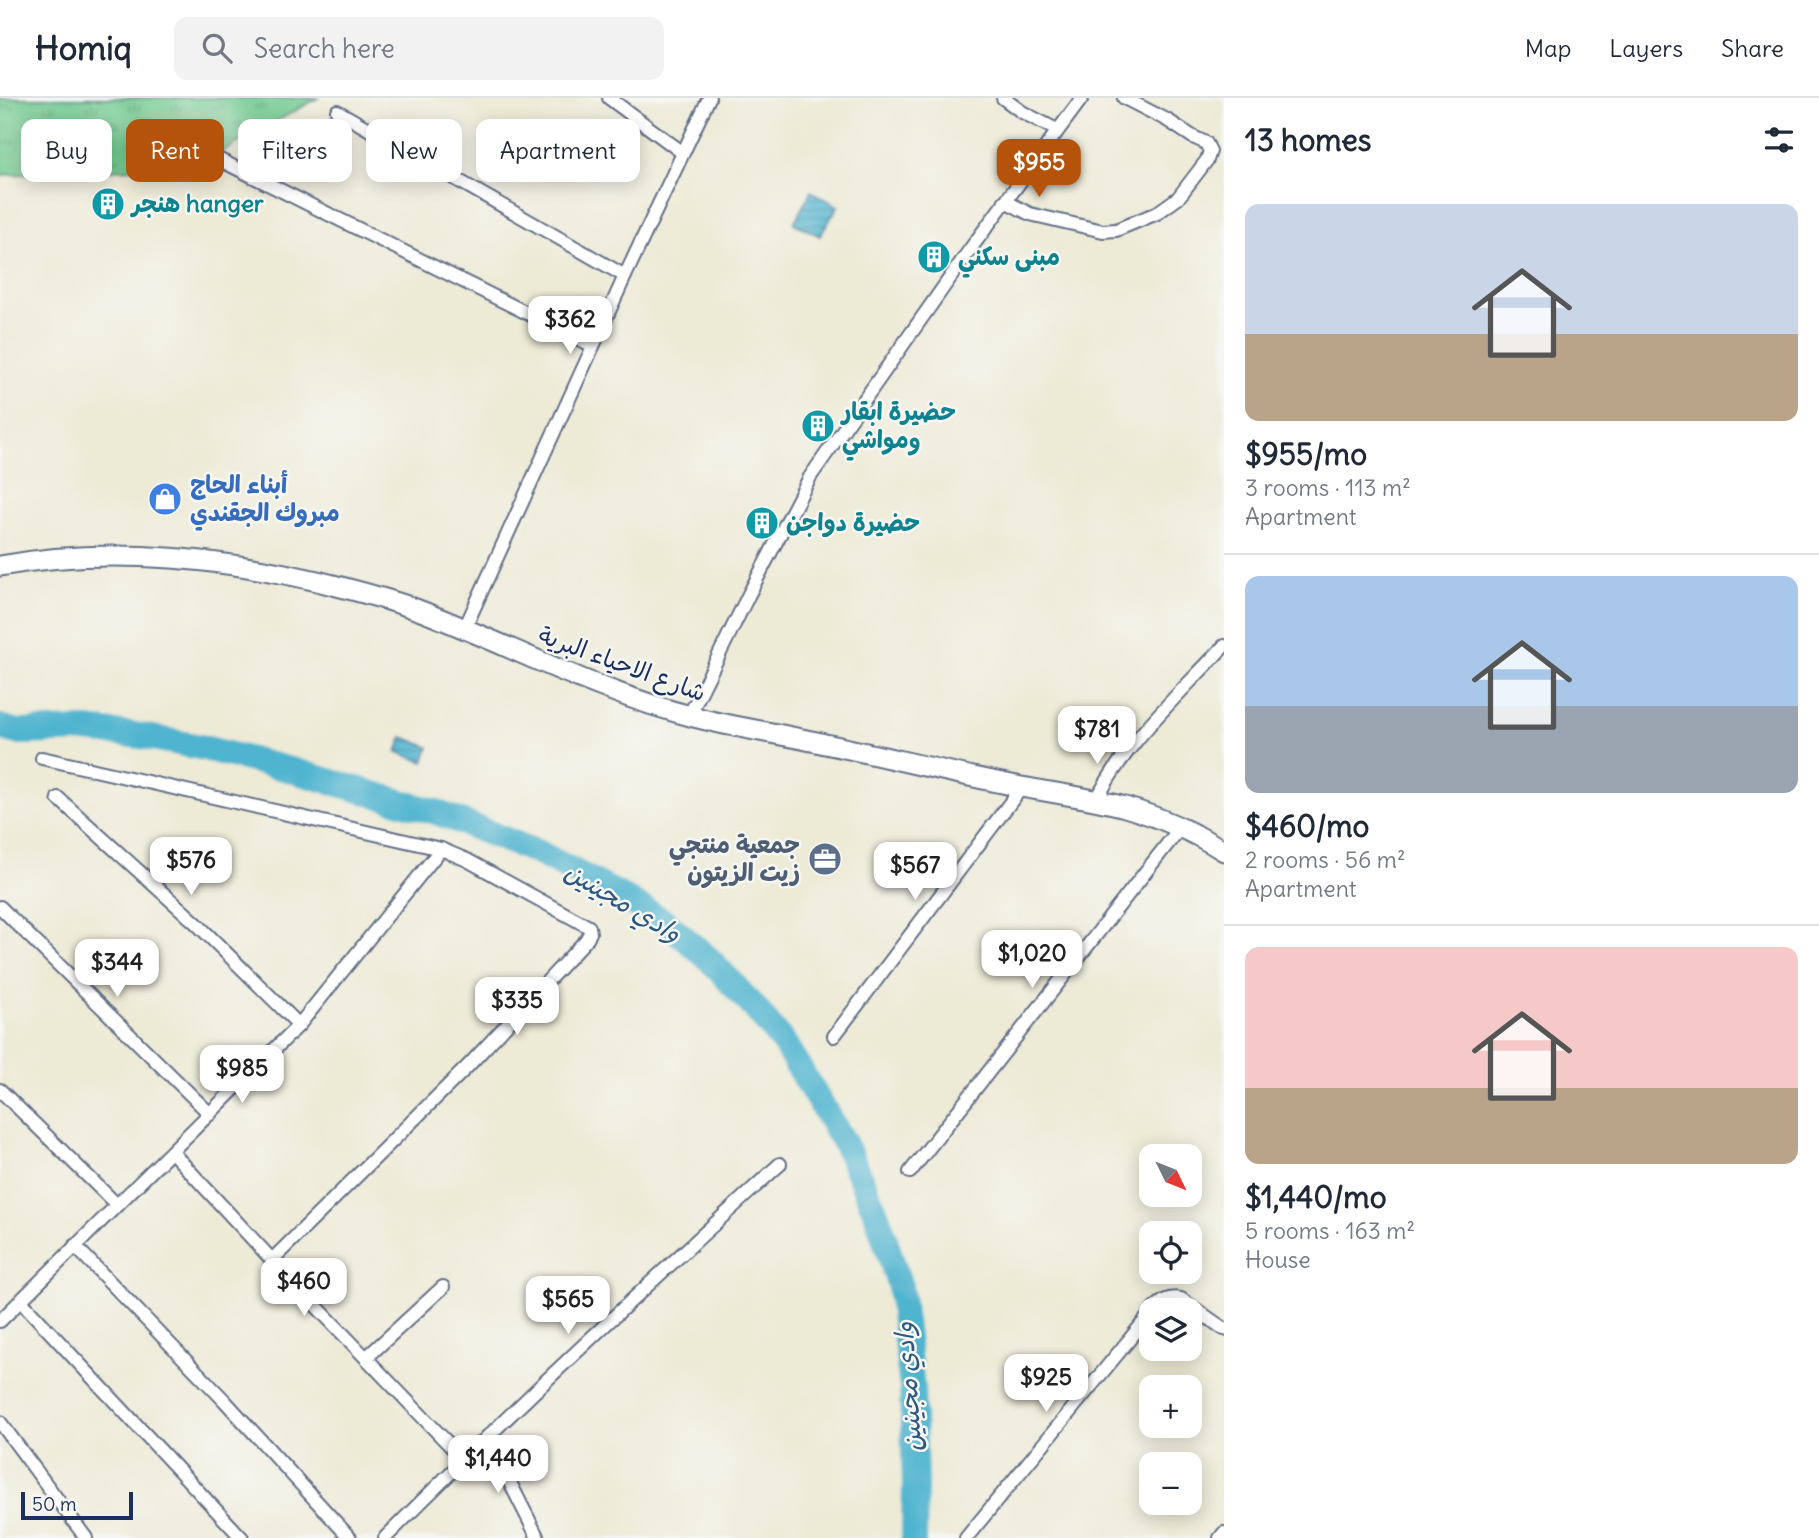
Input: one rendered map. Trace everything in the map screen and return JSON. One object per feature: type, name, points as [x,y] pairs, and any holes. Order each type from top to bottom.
[{"type":"main road","name":"شارع الاحياء البرية","points":[[0,566],[47,558],[144,557],[261,569],[293,575],[383,598],[421,611],[596,685],[689,716],[1124,807],[1180,828],[1224,851]]},
{"type":"street","points":[[609,98],[682,153]]},
{"type":"street","points":[[464,630],[709,98]]},
{"type":"street","points":[[1003,98],[1022,112],[1057,130]]},
{"type":"street","points":[[689,716],[810,477],[1005,201],[1082,98]]},
{"type":"street","points":[[1005,201],[1030,214],[1103,230],[1116,230],[1157,213],[1178,198],[1207,160],[1210,151],[1206,143],[1124,98]]},
{"type":"street","points":[[337,111],[625,276]]},
{"type":"street","points":[[224,162],[593,346]]},
{"type":"street","points":[[1096,801],[1129,749],[1224,646]]},
{"type":"street","points":[[42,758],[441,849],[467,860],[589,927],[590,933],[586,940],[468,1066],[272,1260]]},
{"type":"street","points":[[834,1036],[1022,787]]},
{"type":"street","points":[[58,797],[196,923],[299,1025]]},
{"type":"street","points":[[910,1172],[1180,828]]},
{"type":"street","points":[[0,1321],[299,1025],[441,849]]},
{"type":"street","points":[[0,907],[210,1114]]},
{"type":"street","points":[[0,1090],[117,1205]]},
{"type":"street","points":[[172,1152],[463,1459]]},
{"type":"street","points":[[385,1538],[463,1459],[623,1307],[780,1164]]},
{"type":"street","points":[[75,1246],[223,1400],[350,1538]]},
{"type":"street","points":[[366,1358],[443,1287]]},
{"type":"street","points":[[21,1301],[242,1538]]},
{"type":"street","points":[[1202,1314],[1224,1329]]},
{"type":"street","points":[[966,1538],[1139,1327]]},
{"type":"street","points":[[0,1422],[86,1538]]},
{"type":"street","points":[[487,1437],[538,1538]]},
{"type":"street","points":[[1220,1538],[1224,1534]]},
{"type":"green space","points":[[0,98],[318,98],[281,119],[238,119],[238,143],[224,151],[224,119],[126,119],[126,169],[112,170],[112,119],[21,119],[21,174],[0,175]]},
{"type":"water","points":[[811,191],[838,206],[820,236],[794,223]]},
{"type":"water","points":[[403,737],[429,747],[424,762],[397,752]]},
{"type":"waterway","name":"وادي مجينين","points":[[0,727],[18,732],[86,730],[142,736],[200,747],[436,812],[539,853],[617,894],[667,923],[709,959],[785,1045],[845,1144],[877,1215],[900,1287],[912,1388],[914,1538]]},
{"type":"place","name":"هنجر hanger","points":[[108,204]]},
{"type":"place","name":"مبنى سكني","points":[[934,257]]},
{"type":"place","name":"حضيرة ابقار ومواشي","points":[[818,426]]},
{"type":"place","name":"أبناء الحاج مبروك الجقندي","points":[[165,499]]},
{"type":"place","name":"حضيرة دواجن","points":[[762,523]]},
{"type":"place","name":"جمعية منتجي زيت الزيتون","points":[[825,859]]}]
